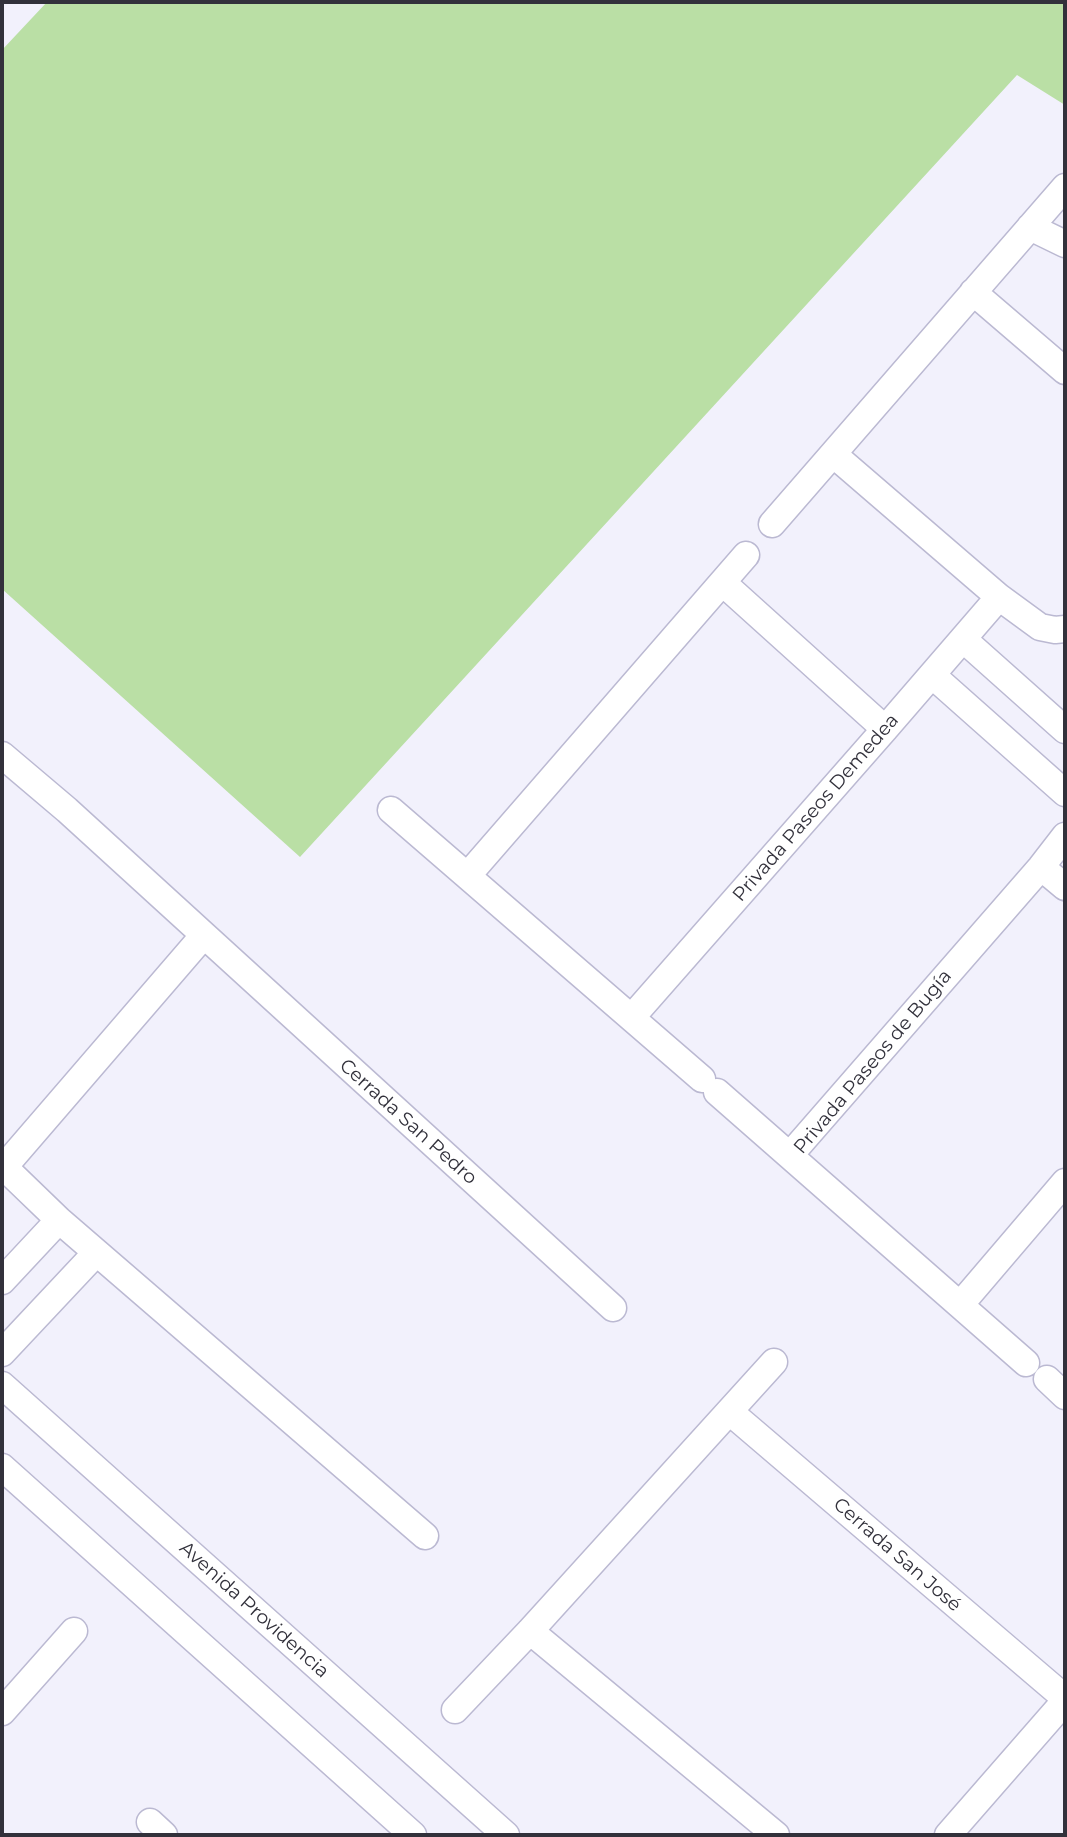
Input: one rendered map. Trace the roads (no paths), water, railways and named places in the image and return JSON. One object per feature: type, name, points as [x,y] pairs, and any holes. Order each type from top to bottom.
[{"type":"street","points":[[772,524],[1065,187]]},
{"type":"street","points":[[1030,228],[1065,244]]},
{"type":"street","points":[[973,292],[1065,371]]},
{"type":"street","points":[[833,454],[999,597],[1040,627],[1065,629]]},
{"type":"street","points":[[468,876],[746,555]]},
{"type":"street","points":[[723,583],[885,729]]},
{"type":"street","name":"Privada Paseos Demedea","points":[[632,1017],[999,597]]},
{"type":"street","points":[[962,639],[1065,730]]},
{"type":"street","points":[[932,675],[1065,793]]},
{"type":"street","name":"Cerrada San Pedro","points":[[2,755],[67,810],[613,1308]]},
{"type":"street","points":[[391,810],[790,1156]]},
{"type":"street","name":"Privada Paseos de Bugía","points":[[1026,1363],[790,1156],[1065,836]]},
{"type":"street","points":[[1041,867],[1065,887]]},
{"type":"street","points":[[204,935],[3,1166],[96,1253],[425,1536]]},
{"type":"street","points":[[960,1305],[1065,1182]]},
{"type":"street","points":[[2,1281],[59,1220]]},
{"type":"street","points":[[2,1353],[96,1253]]},
{"type":"street","points":[[455,1710],[774,1362]]},
{"type":"street","name":"Avenida Providencia","points":[[2,1385],[506,1835]]},
{"type":"street","name":"Cerrada San José","points":[[730,1412],[1065,1699],[948,1835]]},
{"type":"street","points":[[2,1467],[413,1835]]},
{"type":"street","points":[[4,1704],[74,1631]]},
{"type":"street","points":[[530,1631],[776,1835]]}]
